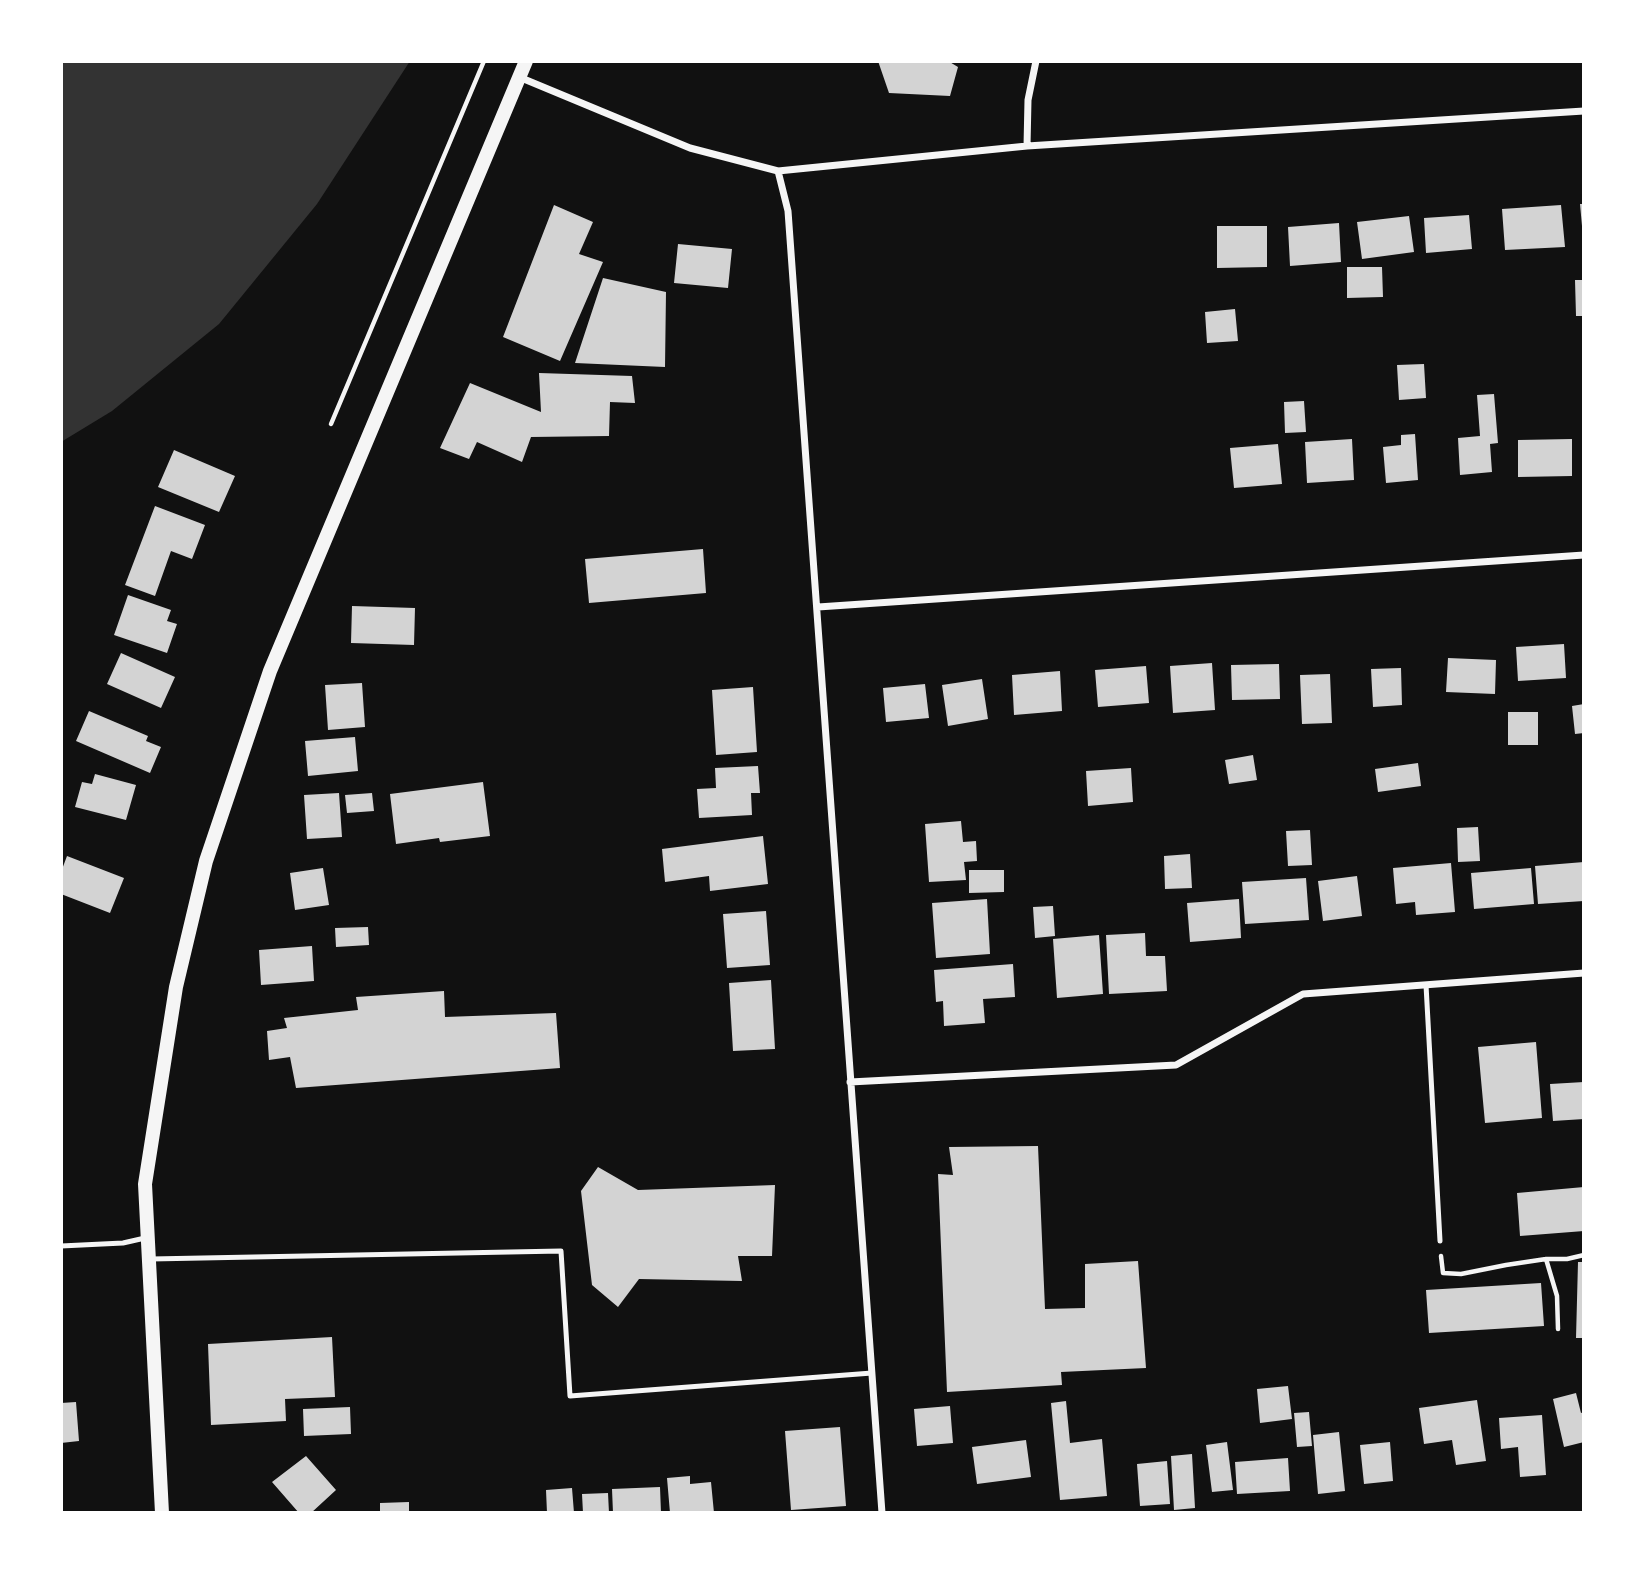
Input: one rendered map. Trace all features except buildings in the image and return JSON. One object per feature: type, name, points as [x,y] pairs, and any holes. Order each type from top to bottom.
[{"type":"main road","points":[[162,1513],[145,1184],[176,986],[206,861],[271,671],[526,61]]},
{"type":"street","points":[[1027,146],[1028,100],[1036,61]]},
{"type":"street","points":[[519,77],[690,148],[778,171],[1027,146],[1584,111]]},
{"type":"street","points":[[778,171],[788,211],[882,1513]]},
{"type":"street","points":[[818,607],[1584,555]]},
{"type":"street","points":[[849,1082],[1176,1065],[1303,994],[1584,973]]},
{"type":"lane","points":[[1426,985],[1440,1241]]},
{"type":"lane","points":[[61,1245],[122,1243],[148,1237]]},
{"type":"lane","points":[[149,1259],[561,1251],[570,1396],[872,1373]]},
{"type":"path","points":[[331,424],[484,61]]},
{"type":"path","points":[[1440,1241],[1443,1273],[1461,1273],[1584,1255]]},
{"type":"path","points":[[1546,1259],[1558,1296],[1558,1329]]},
{"type":"shaded area","points":[[61,61],[410,61],[317,204],[219,324],[112,411],[61,442]]}]
